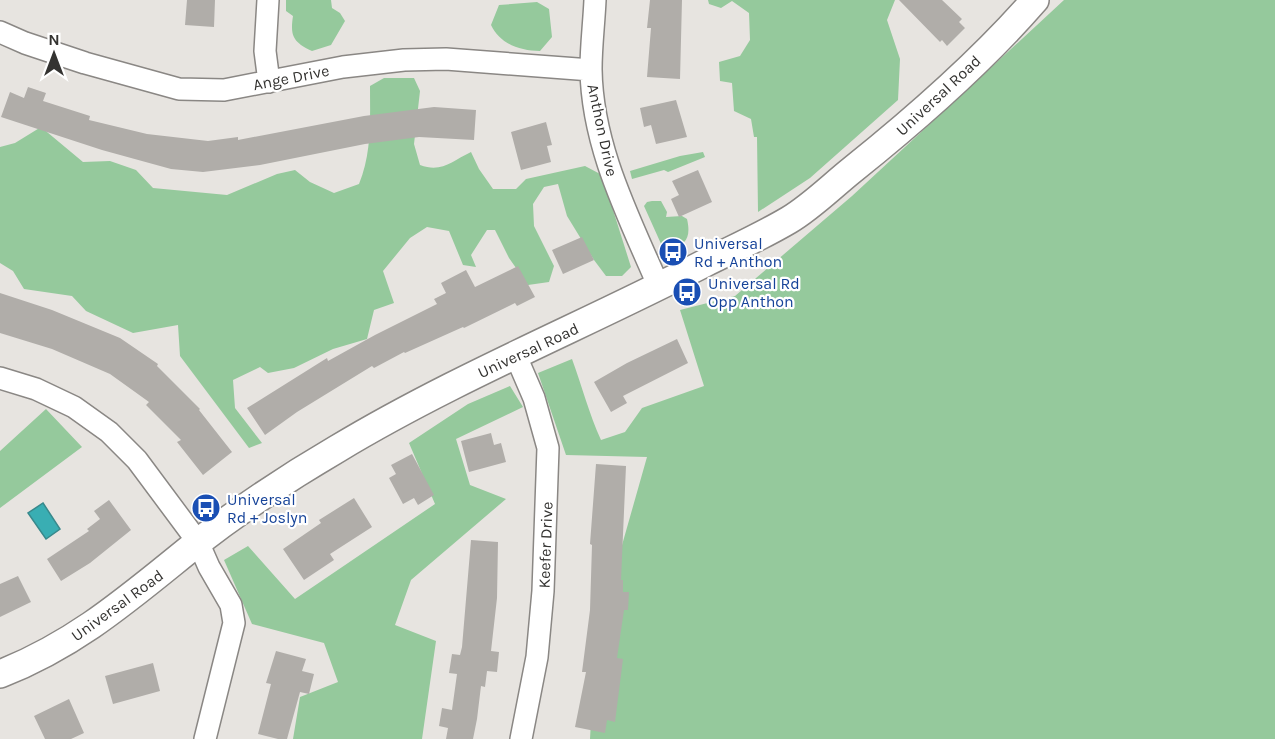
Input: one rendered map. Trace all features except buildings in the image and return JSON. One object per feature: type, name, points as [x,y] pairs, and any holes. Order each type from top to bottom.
[{"type":"street","points":[[268,0],[265,51],[268,82]]},
{"type":"street","name":"Anthon Drive","points":[[595,0],[591,69],[595,105],[607,162],[616,190],[659,287]]},
{"type":"street","name":"Universal Road","points":[[0,674],[21,666],[70,640],[134,596],[198,542],[269,491],[409,407],[515,354],[659,287],[791,219],[891,139],[1006,33],[1035,0]]},
{"type":"street","name":"Ange Drive","points":[[0,32],[85,63],[178,89],[224,90],[343,67],[404,60],[446,59],[591,69]]},
{"type":"street","name":"Keefer Drive","points":[[515,354],[534,398],[548,448],[543,591],[537,657],[521,739]]},
{"type":"street","points":[[0,378],[36,389],[74,407],[109,432],[137,460],[198,542],[208,567],[231,605],[234,623],[206,739]]},
{"type":"green space","points":[[286,0],[331,0],[332,8],[340,13],[345,21],[331,45],[312,51],[294,38],[293,16],[286,11]]},
{"type":"green space","points":[[708,0],[895,0],[887,20],[900,59],[898,100],[810,178],[758,212],[757,137],[754,137],[751,119],[734,111],[732,83],[720,81],[719,62],[740,56],[750,40],[749,13],[732,1],[721,8],[709,4]]},
{"type":"green space","points":[[1064,0],[1275,0],[1275,739],[590,739],[592,703],[609,591],[647,457],[566,455],[538,373],[572,359],[601,440],[625,432],[642,408],[704,386],[680,310],[735,296],[852,196]]},
{"type":"green space","points":[[537,2],[549,9],[552,37],[540,51],[518,48],[505,42],[495,32],[491,25],[499,5]]},
{"type":"green space","points":[[384,78],[414,78],[420,91],[414,144],[420,165],[441,167],[471,152],[479,169],[493,189],[516,189],[526,179],[585,166],[602,175],[631,267],[622,276],[606,276],[567,216],[558,184],[544,187],[533,204],[534,226],[554,266],[549,282],[528,285],[509,258],[495,230],[487,230],[471,255],[476,267],[463,265],[449,231],[427,227],[410,238],[383,271],[394,303],[374,310],[367,339],[333,349],[294,368],[268,373],[260,367],[233,380],[235,408],[262,443],[249,448],[180,356],[178,325],[133,333],[86,311],[72,296],[24,289],[13,271],[0,263],[0,147],[15,143],[41,127],[83,162],[110,161],[136,170],[153,188],[227,195],[277,174],[295,170],[310,182],[334,193],[359,184],[368,148],[370,86]]},
{"type":"green space","points":[[703,152],[705,157],[668,172],[664,170],[632,179],[630,171],[680,156]]},
{"type":"green space","points":[[661,201],[667,212],[666,217],[682,216],[687,219],[688,232],[685,242],[676,246],[662,246],[644,206],[647,202]]},
{"type":"green space","points":[[510,386],[523,407],[456,439],[470,485],[506,499],[411,580],[395,625],[436,641],[422,739],[293,739],[300,697],[338,682],[324,643],[252,624],[224,560],[248,546],[295,599],[435,504],[409,443],[468,404]]},
{"type":"green space","points":[[46,409],[82,447],[0,508],[0,451]]},
{"type":"water","points":[[43,503],[60,529],[46,539],[28,513]]},
{"type":"place","name":"Universal Rd + Anthon","points":[[673,252]]},
{"type":"place","name":"Universal Rd Opp Anthon","points":[[687,292]]},
{"type":"place","name":"Universal Rd + Joslyn","points":[[206,508]]}]
